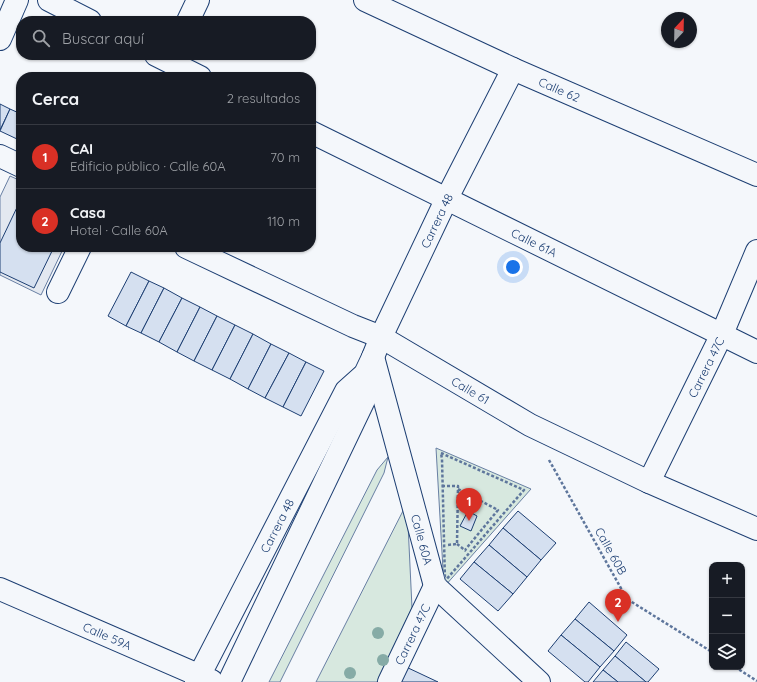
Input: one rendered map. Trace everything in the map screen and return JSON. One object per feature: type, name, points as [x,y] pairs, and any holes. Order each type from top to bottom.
[{"type":"street","points":[[0,39],[17,0]]},
{"type":"street","points":[[49,0],[80,16]]},
{"type":"street","points":[[190,16],[198,0]]},
{"type":"street","name":"Calle 62","points":[[368,1],[513,69],[757,175]]},
{"type":"street","points":[[164,62],[188,72]]},
{"type":"street","name":"Carrera 48","points":[[203,680],[346,391],[373,356],[447,198],[513,69]]},
{"type":"street","name":"Calle 61A","points":[[316,134],[757,352]]},
{"type":"street","points":[[0,156],[16,164]]},
{"type":"street","name":"Carrera 47C","points":[[650,482],[722,334],[757,251]]},
{"type":"street","points":[[58,292],[78,252]]},
{"type":"street","name":"Calle 61","points":[[197,252],[353,326],[373,356],[530,425],[650,482],[757,529]]},
{"type":"street","name":"Carrera 48","points":[[229,682],[364,400],[373,356]]},
{"type":"street","name":"Calle 60A","points":[[373,356],[434,586]]},
{"type":"street","points":[[434,586],[539,682]]},
{"type":"street","name":"Carrera 47C","points":[[389,682],[434,586]]},
{"type":"street","name":"Calle 59A","points":[[0,589],[203,680]]},
{"type":"path","points":[[441,453],[524,490],[445,581],[444,545],[442,486],[441,453]]},
{"type":"path","name":"Calle 60B","points":[[549,460],[627,599],[709,650]]},
{"type":"path","points":[[442,486],[458,486],[458,489],[498,510],[465,550]]},
{"type":"path","points":[[457,544],[458,489]]},
{"type":"path","points":[[444,545],[457,544],[469,554]]},
{"type":"path","points":[[740,670],[757,681]]},
{"type":"shaded area","points":[[10,176],[16,179],[16,252],[62,252],[41,295],[0,275],[0,197]]},
{"type":"shaded area","points":[[436,448],[531,489],[444,587]]},
{"type":"shaded area","points":[[388,457],[384,473],[280,682],[269,682],[377,470]]},
{"type":"shaded area","points":[[407,503],[412,608],[377,682],[316,682]]},
{"type":"building","points":[[0,104],[10,109],[0,130]]},
{"type":"building","points":[[10,109],[16,112],[16,139],[0,131]]},
{"type":"building","points":[[16,209],[16,252],[52,252],[34,288],[0,272],[0,243]]},
{"type":"building","points":[[131,272],[149,281],[126,326],[108,316]]},
{"type":"building","points":[[149,281],[164,288],[141,333],[126,326]]},
{"type":"building","points":[[164,288],[182,298],[159,342],[141,333]]},
{"type":"building","points":[[182,298],[200,307],[177,352],[159,342]]},
{"type":"building","points":[[200,307],[217,316],[194,361],[177,352]]},
{"type":"building","points":[[217,316],[235,325],[212,370],[194,361]]},
{"type":"building","points":[[235,325],[253,334],[230,379],[212,370]]},
{"type":"building","points":[[253,334],[271,344],[248,389],[230,379]]},
{"type":"building","points":[[271,344],[289,353],[265,398],[248,389]]},
{"type":"building","points":[[289,353],[306,362],[283,407],[265,398]]},
{"type":"building","points":[[306,362],[324,371],[301,416],[283,407]]},
{"type":"building","points":[[468,511],[477,516],[471,531],[460,526]]},
{"type":"building","points":[[518,511],[556,543],[541,560],[503,528]]},
{"type":"building","points":[[503,528],[541,560],[527,577],[489,545]]},
{"type":"building","points":[[489,545],[527,577],[513,594],[474,562]]},
{"type":"building","points":[[474,562],[513,594],[498,611],[460,579]]},
{"type":"building","points":[[589,602],[627,635],[614,651],[575,619]]},
{"type":"building","points":[[575,619],[614,651],[600,667],[561,635]]},
{"type":"building","points":[[561,635],[600,667],[588,682],[585,682],[548,651]]},
{"type":"building","points":[[626,642],[659,669],[648,682],[646,682],[615,656]]},
{"type":"building","points":[[615,656],[646,682],[618,682],[603,670]]},
{"type":"building","points":[[404,666],[438,682],[397,682]]},
{"type":"building","points":[[603,670],[618,682],[593,682]]},
{"type":"place","name":"CAI","points":[[469,521]]},
{"type":"place","name":"Casa","points":[[618,622]]}]
